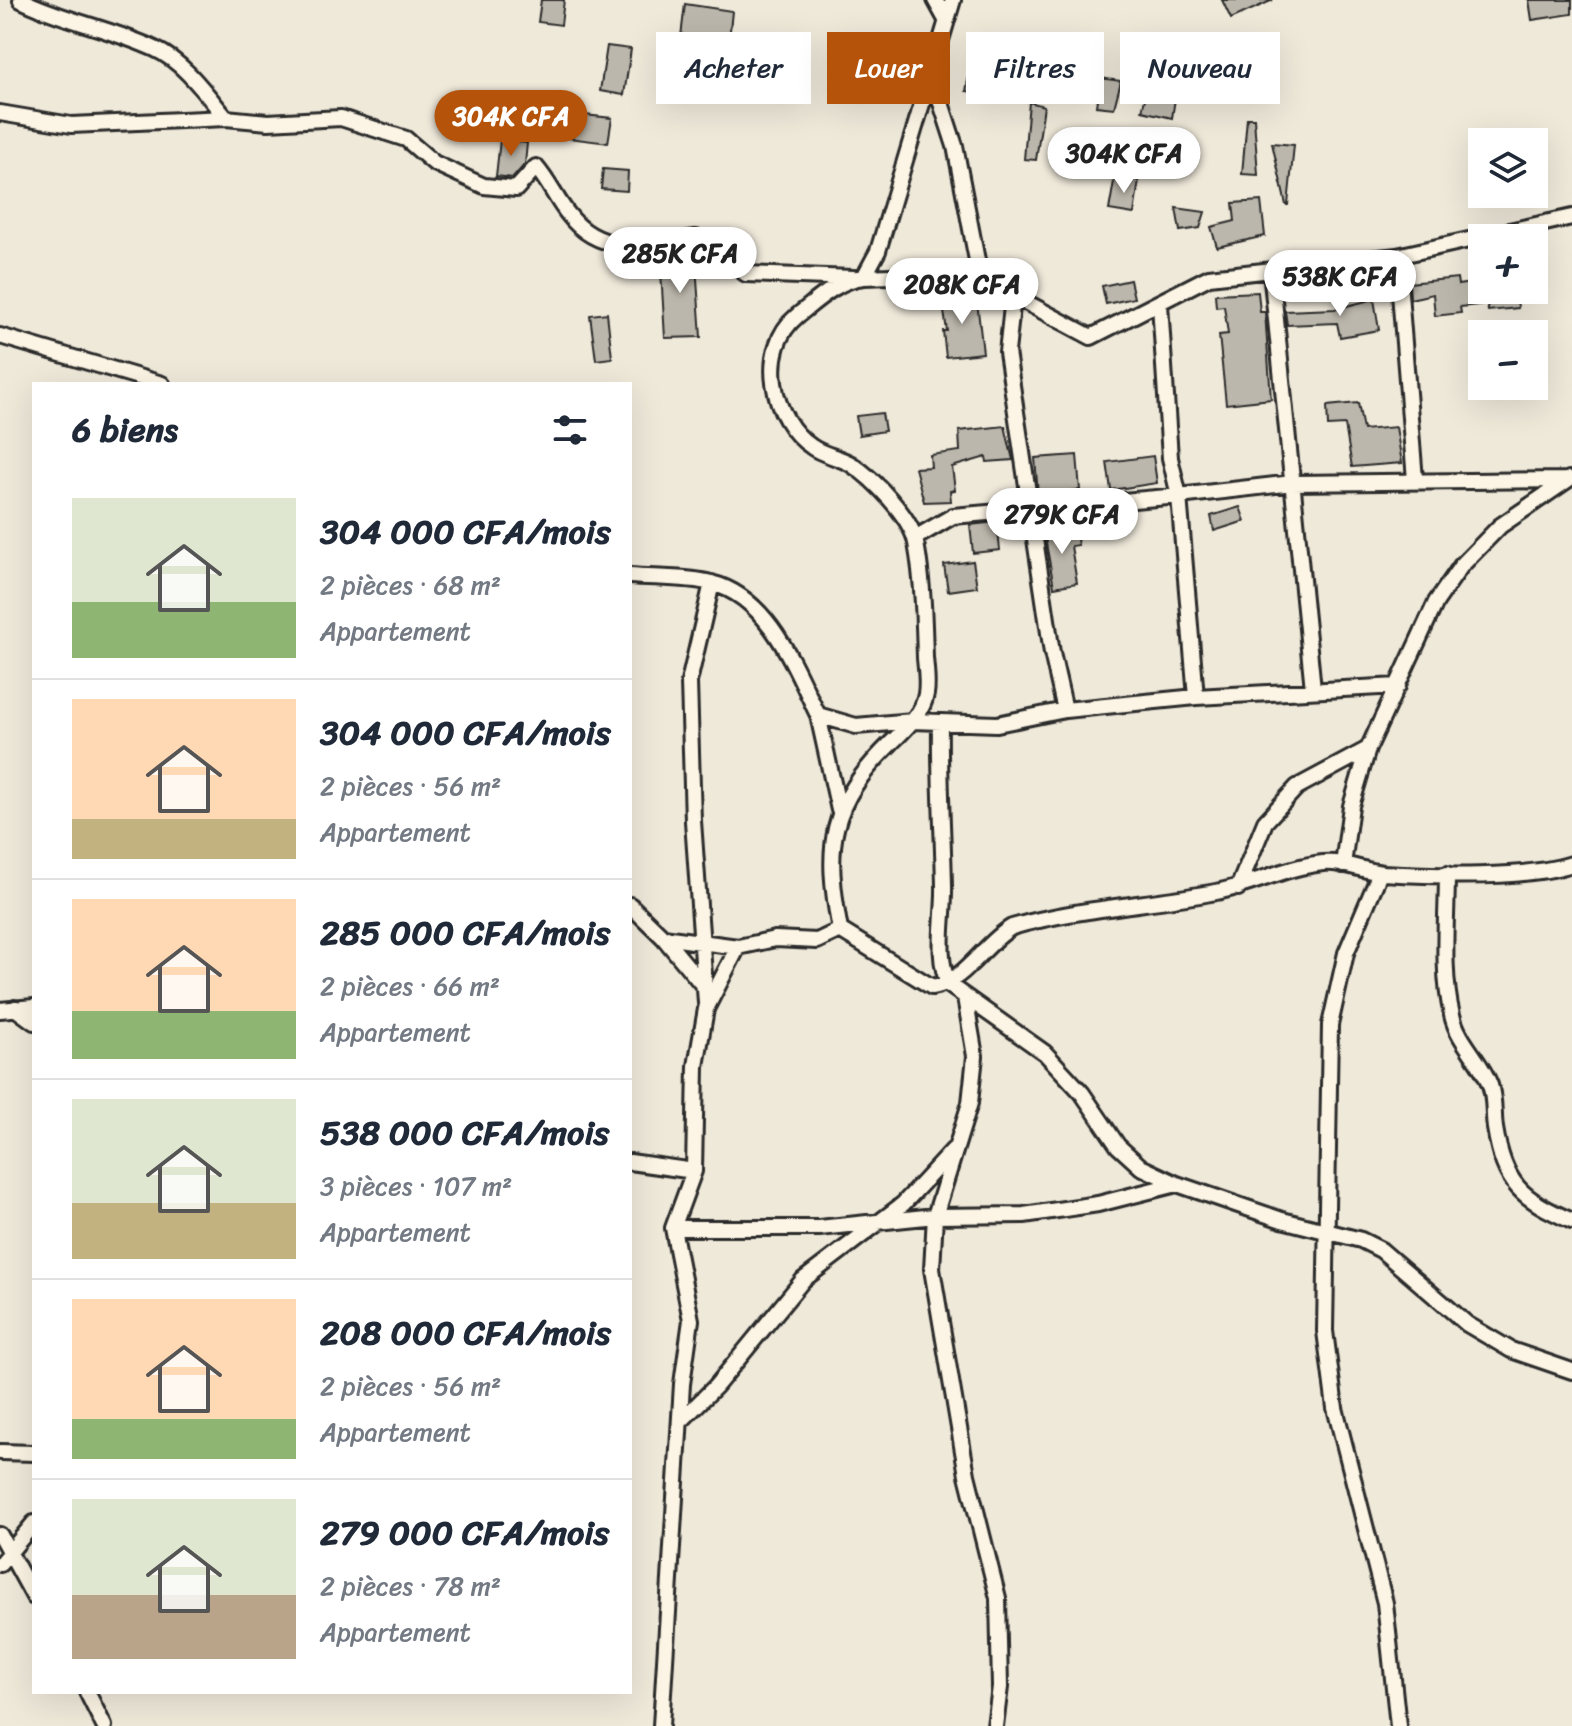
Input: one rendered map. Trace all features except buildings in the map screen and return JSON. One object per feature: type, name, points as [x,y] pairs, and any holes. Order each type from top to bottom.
[{"type":"street","points":[[21,0],[51,15],[157,50],[190,77],[226,118]]},
{"type":"street","points":[[935,0],[946,20]]},
{"type":"street","points":[[943,32],[953,0]]},
{"type":"street","points":[[922,104],[878,251],[859,277],[818,299],[785,326],[771,359],[780,409],[810,447],[851,464],[887,495],[915,538],[924,596],[926,696],[913,721],[862,772],[834,824],[833,897],[840,930],[932,987],[949,985],[996,937],[1012,927],[1124,904],[1179,899],[1238,888],[1307,866],[1343,865],[1380,873],[1447,874],[1535,871],[1572,864]]},
{"type":"street","points":[[941,104],[955,146],[980,276]]},
{"type":"street","points":[[0,113],[71,125],[226,118],[268,122],[341,118],[406,139],[434,163],[484,186],[516,189],[536,167],[569,215],[586,233],[604,242],[629,248],[696,238],[746,274],[859,277],[956,271],[980,276],[1013,297],[1091,337],[1209,277],[1397,256],[1572,217]]},
{"type":"street","points":[[1397,256],[1415,480]]},
{"type":"street","points":[[1271,270],[1313,689]]},
{"type":"street","points":[[1013,297],[1007,352],[1052,653],[1065,710]]},
{"type":"street","points":[[1160,304],[1170,458],[1179,496],[1196,697]]},
{"type":"street","points":[[0,336],[155,382]]},
{"type":"street","points":[[915,538],[953,516],[1032,512],[1293,483],[1336,485],[1415,480],[1569,478]]},
{"type":"street","points":[[1343,865],[1351,806],[1368,749],[1436,602],[1461,566],[1500,526],[1569,478]]},
{"type":"street","points":[[632,576],[712,583],[752,604],[789,656],[818,715],[839,810]]},
{"type":"street","points":[[661,1726],[680,1422],[691,1320],[673,1228],[694,1171],[696,1066],[706,1009],[693,821],[689,682],[712,583]]},
{"type":"street","points":[[818,715],[856,726],[913,721],[997,724],[1065,710],[1196,697],[1398,686]]},
{"type":"street","points":[[940,723],[942,957],[943,972],[949,985],[1045,1053],[1082,1093],[1118,1146],[1141,1167],[1177,1184],[1361,1240],[1381,1250],[1467,1324],[1511,1350],[1572,1371]]},
{"type":"street","points":[[1238,888],[1265,822],[1297,787],[1368,749]]},
{"type":"street","points":[[1380,873],[1346,953],[1330,1025],[1324,1230],[1325,1331],[1335,1408],[1385,1603],[1398,1726]]},
{"type":"street","points":[[1447,874],[1447,977],[1452,1016],[1461,1040],[1491,1087],[1499,1145],[1517,1190],[1536,1205],[1572,1221]]},
{"type":"street","points":[[632,907],[663,937],[706,989]]},
{"type":"street","points":[[663,937],[738,947],[775,939],[817,941],[840,930]]},
{"type":"street","points":[[706,1009],[738,947]]},
{"type":"street","points":[[965,997],[975,1056],[970,1103],[935,1216],[931,1248],[935,1293],[967,1475],[998,1598],[1000,1687],[995,1726]]},
{"type":"street","points":[[0,1010],[32,1007]]},
{"type":"street","points":[[15,1008],[32,1021]]},
{"type":"street","points":[[680,1422],[716,1386],[803,1280],[822,1262],[881,1223],[956,1147]]},
{"type":"street","points":[[632,1162],[694,1171]]},
{"type":"street","points":[[673,1228],[819,1228],[935,1216],[1055,1212],[1177,1184]]},
{"type":"street","points":[[0,1452],[32,1453]]},
{"type":"street","points":[[4,1559],[32,1525]]},
{"type":"street","points":[[0,1535],[4,1559],[32,1594]]},
{"type":"street","points":[[88,1694],[104,1726]]}]
